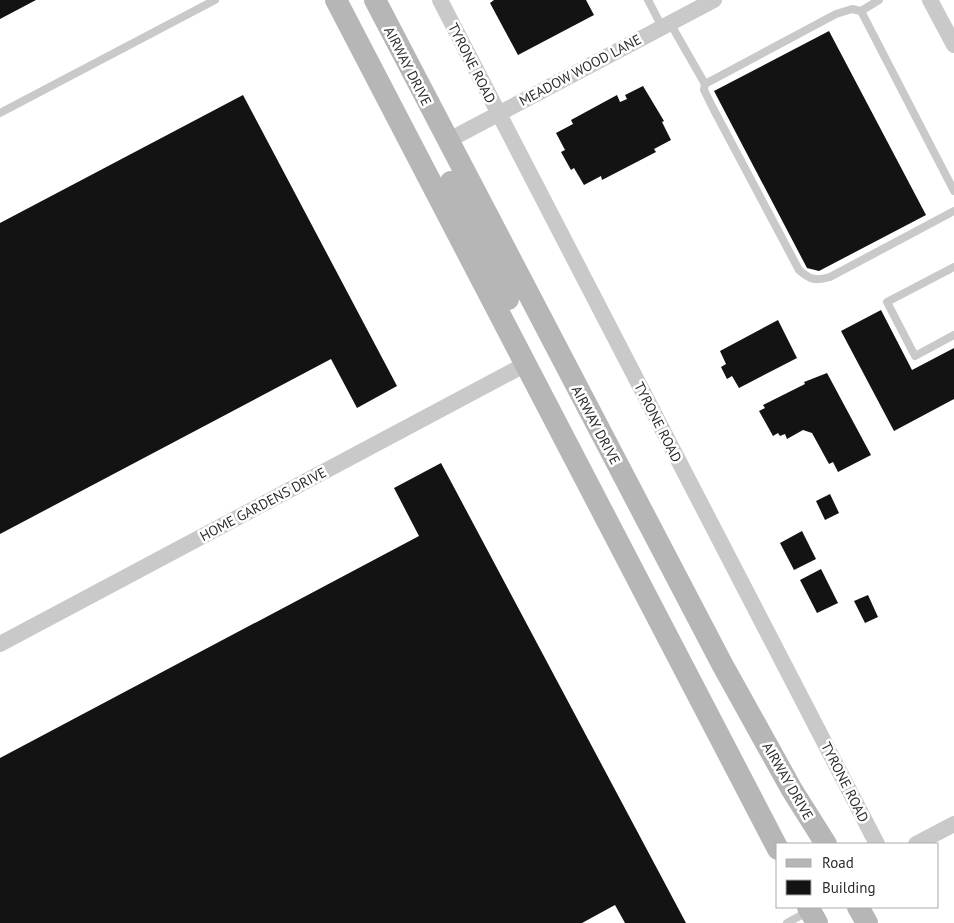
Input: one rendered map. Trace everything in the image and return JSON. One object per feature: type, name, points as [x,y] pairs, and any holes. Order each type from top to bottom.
[{"type":"main road","points":[[336,0],[776,845]]},
{"type":"main road","points":[[350,0],[418,126],[428,137],[447,142],[444,150],[444,167],[507,296],[526,364]]},
{"type":"main road","name":"AIRWAY DRIVE","points":[[375,0],[447,142],[727,672],[825,843]]},
{"type":"main road","points":[[859,908],[867,923]]},
{"type":"street","name":"TYRONE ROAD","points":[[441,0],[498,114],[877,843]]},
{"type":"street","name":"MEADOW WOOD LANE","points":[[447,142],[714,0]]},
{"type":"street","points":[[930,0],[954,45]]},
{"type":"street","name":"HOME GARDENS DRIVE","points":[[0,644],[526,364]]},
{"type":"street","points":[[918,843],[954,824]]},
{"type":"lane","points":[[0,113],[215,0]]},
{"type":"lane","points":[[648,0],[705,84],[704,90],[714,110],[799,270],[808,279],[818,280],[830,277],[954,211]]},
{"type":"lane","points":[[861,11],[879,0]]},
{"type":"lane","points":[[705,84],[836,14],[852,8],[861,11],[954,191]]},
{"type":"lane","points":[[954,267],[887,302],[915,356],[954,335]]},
{"type":"lane","points":[[787,923],[812,913]]},
{"type":"building","points":[[0,0],[36,0],[0,19]]},
{"type":"building","points":[[494,0],[586,0],[594,15],[518,55],[490,3]]},
{"type":"building","points":[[829,31],[926,215],[819,271],[807,268],[714,91]]},
{"type":"building","points":[[643,86],[664,121],[662,122],[671,140],[654,149],[656,152],[602,180],[601,176],[584,185],[574,168],[571,170],[561,152],[565,150],[556,133],[573,124],[571,120],[617,95],[620,102],[627,99],[625,95]]},
{"type":"building","points":[[243,95],[397,386],[357,408],[331,359],[0,534],[0,223]]},
{"type":"building","points":[[881,310],[912,370],[954,348],[954,399],[894,431],[841,331]]},
{"type":"building","points":[[778,320],[797,358],[739,388],[732,376],[727,379],[721,367],[726,364],[720,351]]},
{"type":"building","points":[[827,373],[871,455],[838,472],[833,462],[829,464],[812,433],[803,430],[787,439],[785,434],[780,436],[778,433],[773,436],[759,411],[765,408],[763,405],[805,384],[804,382]]},
{"type":"building","points":[[441,463],[686,923],[625,923],[615,905],[582,923],[0,923],[0,758],[419,536],[394,488]]},
{"type":"building","points":[[830,494],[839,513],[825,520],[816,501]]},
{"type":"building","points":[[802,531],[816,559],[794,570],[780,543]]},
{"type":"building","points":[[821,569],[838,603],[817,613],[800,580]]},
{"type":"building","points":[[868,595],[878,617],[865,623],[854,601]]}]
